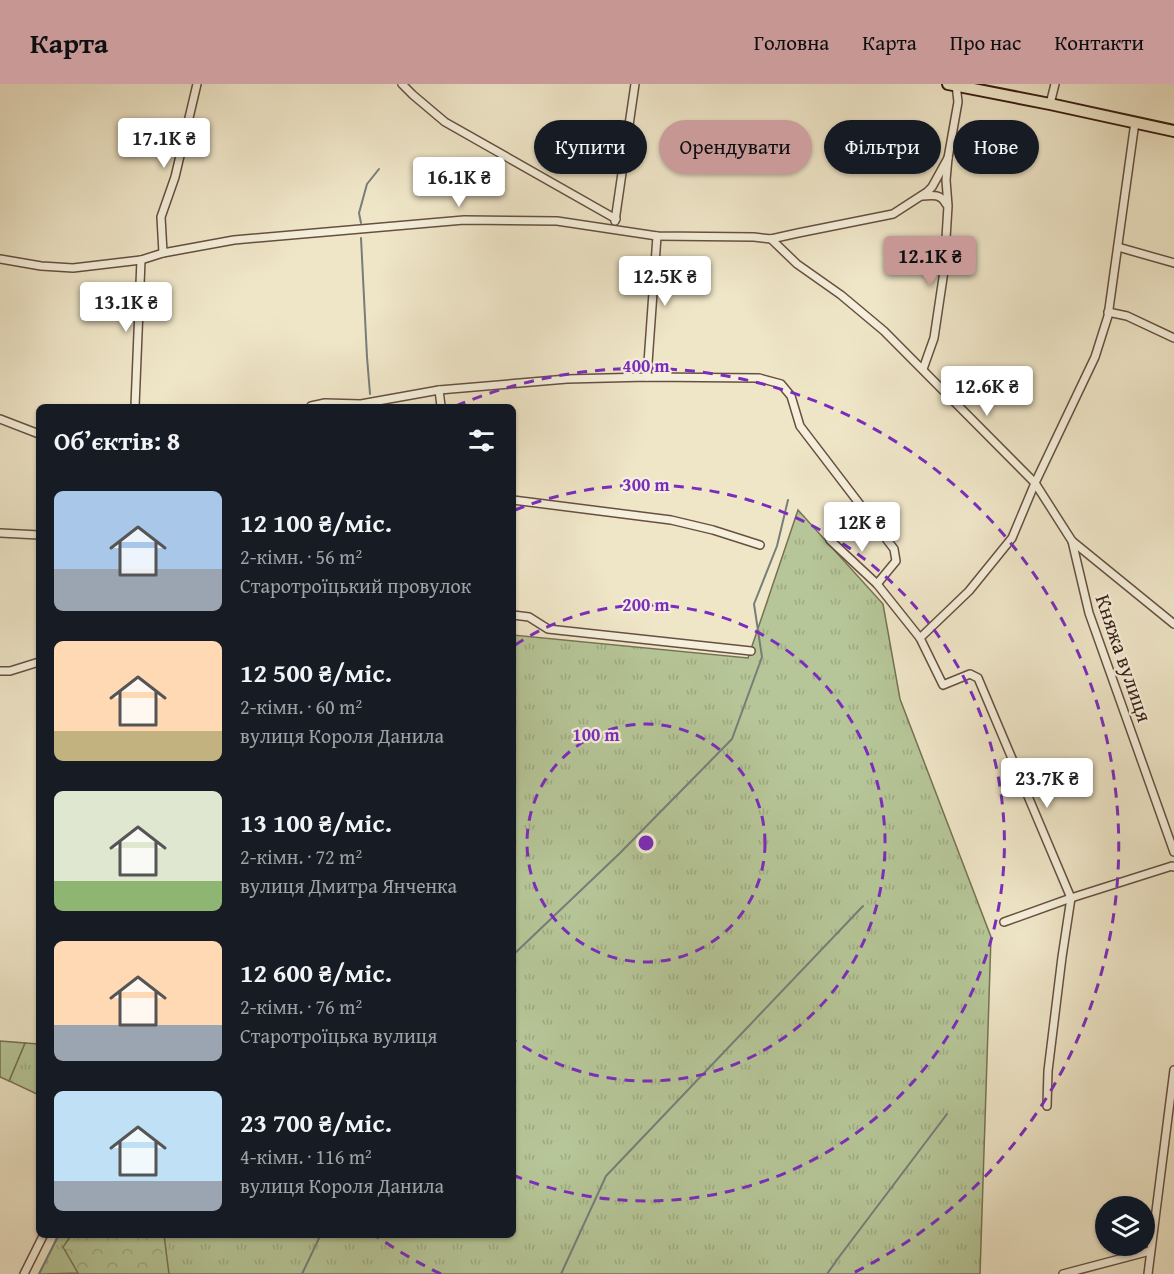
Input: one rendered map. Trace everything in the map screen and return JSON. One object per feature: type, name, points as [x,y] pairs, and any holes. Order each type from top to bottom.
[{"type":"main road","points":[[954,84],[1174,131]]},
{"type":"street","points":[[164,253],[161,218],[175,177],[197,84]]},
{"type":"street","points":[[402,84],[445,122],[616,219]]},
{"type":"street","points":[[614,229],[634,84]]},
{"type":"street","points":[[923,369],[934,338],[944,271],[948,207],[946,180],[958,102],[954,84]]},
{"type":"street","points":[[1050,104],[1055,84]]},
{"type":"street","points":[[920,638],[969,591],[1012,538],[1035,483],[1095,357],[1108,312],[1135,122]]},
{"type":"street","points":[[0,259],[41,266],[73,268],[141,260],[164,253],[234,240],[464,220],[557,221],[657,236],[754,237],[771,240],[893,214],[932,187],[948,158]]},
{"type":"street","points":[[918,197],[936,195],[941,197],[948,207]]},
{"type":"street","points":[[648,376],[657,236]]},
{"type":"street","points":[[771,240],[797,264],[841,295],[923,369],[1035,483],[1072,541],[1174,624]]},
{"type":"street","points":[[1118,247],[1174,263]]},
{"type":"street","points":[[135,404],[141,260]]},
{"type":"street","points":[[1108,312],[1127,316],[1174,338]]},
{"type":"street","points":[[320,404],[361,404],[439,390],[567,379],[648,376],[759,378],[781,384],[791,396],[801,426],[894,549],[896,561],[877,584]]},
{"type":"street","points":[[439,390],[441,404]]},
{"type":"street","points":[[0,419],[36,433]]},
{"type":"street","points":[[516,500],[671,520],[760,545]]},
{"type":"street","points":[[0,533],[36,535]]},
{"type":"street","points":[[830,540],[877,584],[920,638],[943,685],[970,674],[978,678],[1071,898],[1048,1071],[1047,1106]]},
{"type":"street","name":"Княжа вулиця","points":[[1072,541],[1089,613],[1174,852]]},
{"type":"street","points":[[516,615],[529,617],[548,629],[751,651]]},
{"type":"street","points":[[0,670],[10,671],[36,663]]},
{"type":"street","points":[[1004,922],[1071,898],[1174,867]]},
{"type":"street","points":[[1155,1213],[1174,1070]]},
{"type":"street","points":[[24,1274],[42,1238]]},
{"type":"street","points":[[1063,1274],[1131,1256]]},
{"type":"street","points":[[1148,1274],[1150,1256]]},
{"type":"green space","points":[[798,510],[883,604],[900,699],[991,937],[980,1274],[39,1274],[57,1238],[516,1238],[516,635],[748,658]]},
{"type":"green space","points":[[0,1041],[25,1043],[9,1081],[0,1077]]},
{"type":"green space","points":[[25,1043],[36,1044],[36,1094],[9,1081]]},
{"type":"green space","points":[[69,1238],[164,1238],[169,1274],[47,1274],[78,1273],[63,1247]]},
{"type":"waterway","points":[[361,223],[359,213],[367,184],[379,169]]},
{"type":"waterway","points":[[361,238],[370,394]]},
{"type":"waterway","points":[[516,952],[620,853],[732,739],[762,657],[754,604],[777,546],[788,500]]},
{"type":"waterway","points":[[561,1274],[606,1176],[863,906]]},
{"type":"waterway","points":[[827,1274],[947,1114]]},
{"type":"waterway","points":[[39,1274],[57,1238]]},
{"type":"waterway","points":[[302,1274],[319,1238]]}]
